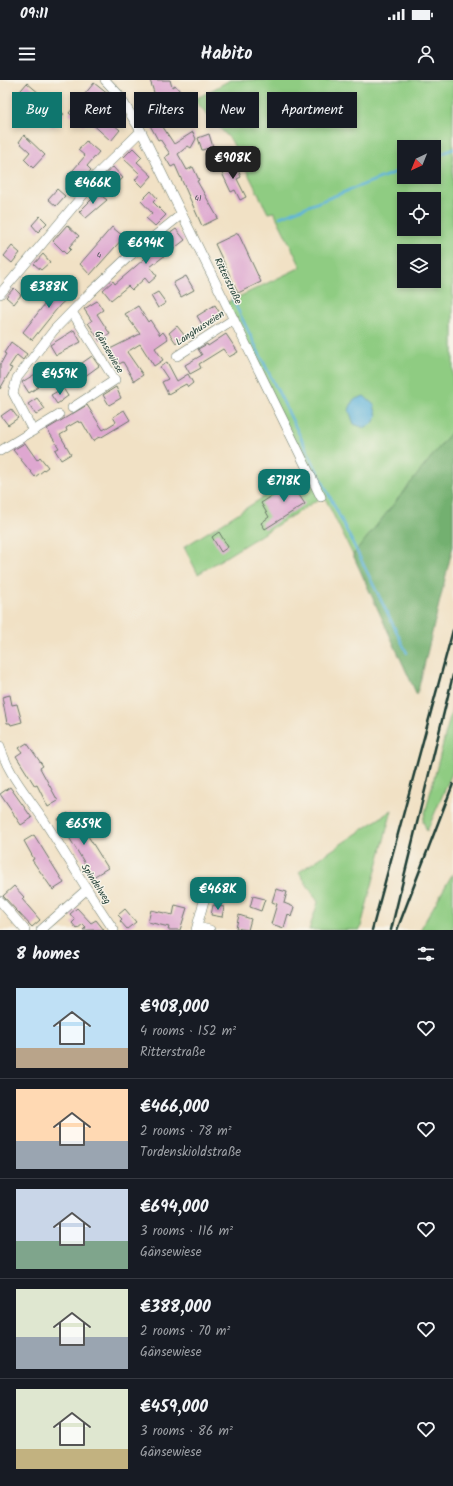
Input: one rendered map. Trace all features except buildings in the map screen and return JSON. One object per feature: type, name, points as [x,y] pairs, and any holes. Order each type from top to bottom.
[{"type":"street","name":"Ritterstraße","points":[[105,80],[118,94],[141,131],[321,497]]},
{"type":"street","points":[[0,294],[83,195],[95,176],[141,131]]},
{"type":"street","points":[[33,430],[13,393],[17,378],[41,345],[72,312],[126,259],[182,214]]},
{"type":"street","name":"Gänsewiese","points":[[72,312],[115,380],[72,408]]},
{"type":"street","name":"Langhusveien","points":[[177,356],[234,319]]},
{"type":"street","points":[[0,451],[59,415]]},
{"type":"street","name":"Spindelweg","points":[[0,746],[11,771],[43,819],[86,890],[114,930]]},
{"type":"street","points":[[41,930],[86,890]]},
{"type":"street","points":[[205,897],[196,928],[210,930]]},
{"type":"street","points":[[0,901],[25,930]]},
{"type":"green space","points":[[230,80],[453,80],[453,430],[353,555],[324,496],[198,574],[184,547],[307,470],[226,303],[301,267],[274,212],[268,213],[231,140],[220,128],[259,128],[259,92],[208,92]]},
{"type":"green space","points":[[206,93],[206,113],[198,104],[198,98]]},
{"type":"green space","points":[[453,430],[453,546],[417,695],[353,555]]},
{"type":"green space","points":[[453,705],[453,771],[427,831],[423,821]]},
{"type":"green space","points":[[392,810],[360,930],[309,930],[318,902],[299,872]]},
{"type":"green space","points":[[453,873],[453,930],[420,930]]},
{"type":"water","points":[[364,396],[374,405],[377,416],[373,423],[364,428],[354,424],[349,410],[353,400]]},
{"type":"waterway","points":[[441,154],[453,149]]},
{"type":"waterway","points":[[280,217],[397,172]]},
{"type":"waterway","points":[[232,298],[407,653]]},
{"type":"railway","points":[[372,930],[453,630]]},
{"type":"railway","points":[[391,930],[453,675]]},
{"type":"railway","points":[[397,930],[453,784]]}]
